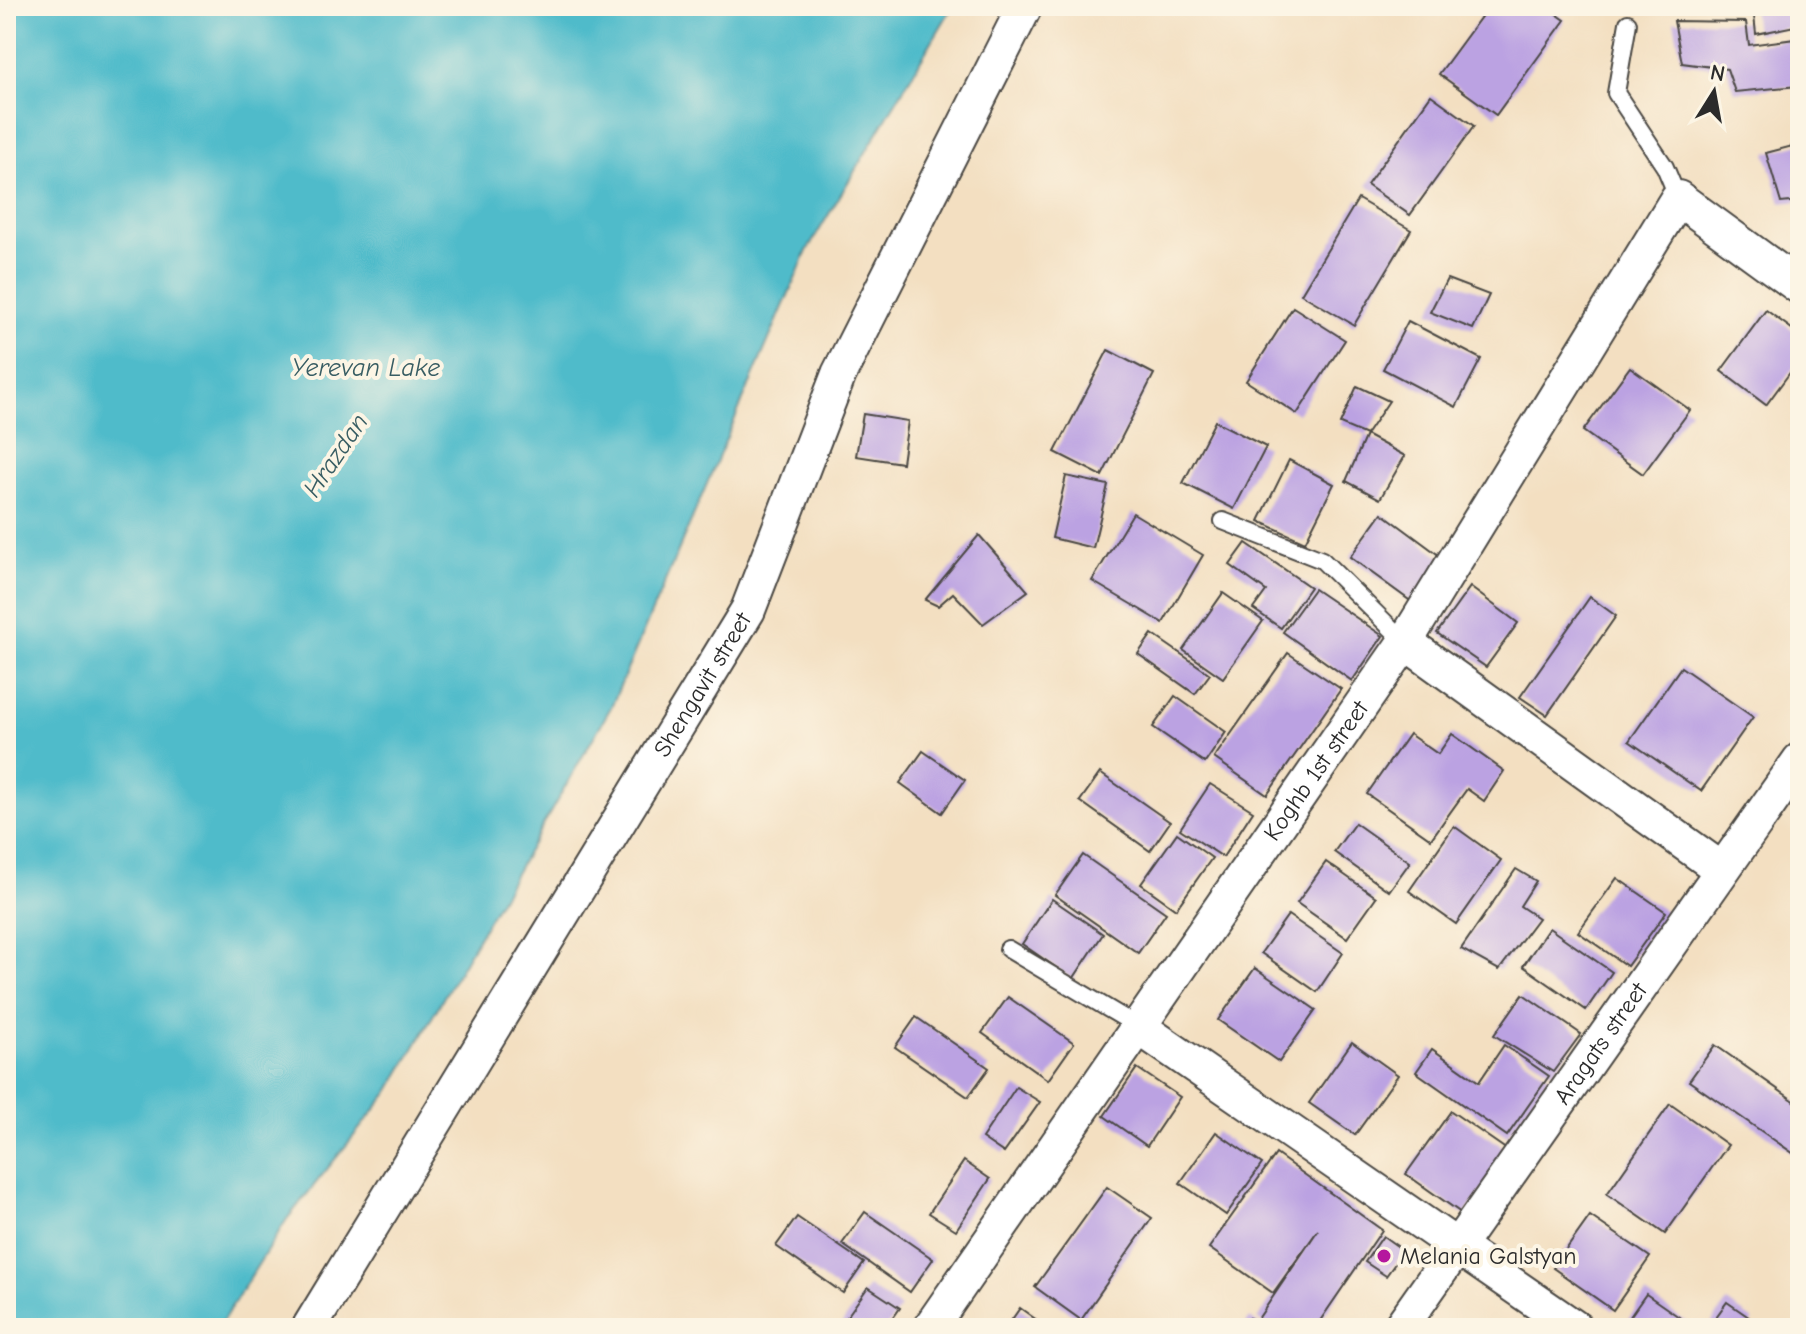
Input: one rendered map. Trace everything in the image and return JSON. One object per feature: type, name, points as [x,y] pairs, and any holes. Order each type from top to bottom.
[{"type":"street","name":"Shengavit street","points":[[309,1328],[748,610],[839,374],[1025,6]]},
{"type":"street","points":[[1678,198],[1800,287]]},
{"type":"street","name":"Koghb 1st street","points":[[930,1328],[1405,642],[1678,198]]},
{"type":"street","points":[[1405,642],[1722,870]]},
{"type":"street","name":"Aragats street","points":[[1400,1328],[1800,760]]},
{"type":"street","points":[[1139,1027],[1575,1328]]},
{"type":"lane","points":[[1628,23],[1616,93],[1665,167],[1678,198]]},
{"type":"lane","points":[[1223,521],[1322,560],[1405,642]]},
{"type":"lane","points":[[1008,949],[1139,1027]]},
{"type":"water","name":"Yerevan Lake","points":[[6,6],[953,6],[807,251],[611,707],[389,1092],[287,1219],[218,1328],[6,1328]]},
{"type":"building","points":[[1489,6],[1545,6],[1565,20],[1496,115],[1439,74]]},
{"type":"building","points":[[1753,6],[1800,6],[1800,25],[1756,34]]},
{"type":"building","points":[[1674,21],[1746,22],[1749,45],[1795,39],[1798,86],[1735,92],[1727,69],[1682,63]]},
{"type":"building","points":[[1431,95],[1474,126],[1410,215],[1367,185]]},
{"type":"building","points":[[1800,144],[1800,201],[1781,203],[1766,153]]},
{"type":"building","points":[[1358,199],[1411,230],[1354,325],[1301,294]]},
{"type":"building","points":[[1447,279],[1489,295],[1473,329],[1430,312]]},
{"type":"building","points":[[1293,307],[1345,340],[1297,414],[1246,381]]},
{"type":"building","points":[[1766,310],[1800,335],[1800,359],[1766,405],[1721,371]]},
{"type":"building","points":[[1408,321],[1481,359],[1456,407],[1383,369]]},
{"type":"building","points":[[1108,350],[1154,374],[1102,476],[1055,452]]},
{"type":"building","points":[[1630,367],[1690,410],[1643,474],[1583,431]]},
{"type":"building","points":[[1357,386],[1389,401],[1366,435],[1340,424]]},
{"type":"building","points":[[863,414],[908,421],[902,463],[856,456]]},
{"type":"building","points":[[1215,421],[1266,447],[1234,509],[1183,483]]},
{"type":"building","points":[[1366,435],[1405,456],[1380,499],[1346,481]]},
{"type":"building","points":[[1289,460],[1334,484],[1305,542],[1259,521]]},
{"type":"building","points":[[1066,476],[1108,485],[1093,548],[1052,538]]},
{"type":"building","points":[[1133,513],[1203,555],[1163,623],[1092,581]]},
{"type":"building","points":[[1382,513],[1448,562],[1416,605],[1350,557]]},
{"type":"building","points":[[979,535],[1028,591],[983,624],[953,593],[938,606],[925,600]]},
{"type":"building","points":[[1246,543],[1310,587],[1281,628],[1253,609],[1266,591],[1230,565]]},
{"type":"building","points":[[1470,587],[1518,623],[1486,667],[1437,633]]},
{"type":"building","points":[[1314,589],[1383,636],[1352,681],[1283,632]]},
{"type":"building","points":[[1223,593],[1263,621],[1223,678],[1183,650]]},
{"type":"building","points":[[1590,597],[1616,616],[1547,715],[1520,697]]},
{"type":"building","points":[[1152,634],[1210,674],[1195,694],[1138,654]]},
{"type":"building","points":[[1288,653],[1341,689],[1267,795],[1214,758]]},
{"type":"building","points":[[1681,667],[1753,717],[1701,791],[1629,741]]},
{"type":"building","points":[[1175,696],[1226,732],[1205,763],[1153,727]]},
{"type":"building","points":[[1409,734],[1438,754],[1452,734],[1504,771],[1484,801],[1467,789],[1431,839],[1367,794]]},
{"type":"building","points":[[923,751],[965,780],[942,813],[900,783]]},
{"type":"building","points":[[1100,773],[1170,822],[1150,851],[1080,801]]},
{"type":"building","points":[[1210,784],[1253,811],[1223,857],[1180,829]]},
{"type":"building","points":[[1355,823],[1410,862],[1389,891],[1334,852]]},
{"type":"building","points":[[1454,826],[1501,860],[1456,924],[1409,891]]},
{"type":"building","points":[[1177,833],[1212,858],[1176,909],[1141,884]]},
{"type":"building","points":[[1083,855],[1166,913],[1138,953],[1055,895]]},
{"type":"building","points":[[1326,862],[1376,897],[1347,938],[1297,903]]},
{"type":"building","points":[[1516,869],[1536,881],[1520,906],[1538,918],[1499,970],[1461,949]]},
{"type":"building","points":[[1617,878],[1666,912],[1627,966],[1578,932]]},
{"type":"building","points":[[1052,899],[1103,934],[1073,979],[1022,944]]},
{"type":"building","points":[[1288,915],[1343,953],[1317,992],[1261,953]]},
{"type":"building","points":[[1549,928],[1612,972],[1586,1010],[1523,966]]},
{"type":"building","points":[[1255,968],[1316,1010],[1279,1062],[1218,1020]]},
{"type":"building","points":[[1523,994],[1581,1034],[1553,1072],[1494,1035]]},
{"type":"building","points":[[1008,997],[1074,1043],[1048,1080],[982,1033]]},
{"type":"building","points":[[916,1017],[989,1068],[968,1097],[895,1047]]},
{"type":"building","points":[[1352,1042],[1398,1075],[1355,1135],[1309,1103]]},
{"type":"building","points":[[1504,1045],[1549,1076],[1507,1136],[1416,1072],[1432,1049],[1479,1082]]},
{"type":"building","points":[[1715,1045],[1800,1105],[1800,1158],[1689,1081]]},
{"type":"building","points":[[1137,1068],[1180,1097],[1147,1146],[1104,1116]]},
{"type":"building","points":[[1016,1087],[1040,1102],[1004,1153],[982,1138]]},
{"type":"building","points":[[1670,1104],[1728,1145],[1665,1234],[1607,1194]]},
{"type":"building","points":[[1451,1111],[1510,1152],[1464,1215],[1406,1174]]},
{"type":"building","points":[[1216,1132],[1262,1164],[1226,1215],[1180,1183]]},
{"type":"building","points":[[1276,1154],[1382,1230],[1315,1328],[1272,1328],[1258,1319],[1318,1230],[1273,1293],[1209,1248]]},
{"type":"building","points":[[964,1161],[990,1179],[956,1230],[929,1213]]},
{"type":"building","points":[[1107,1187],[1152,1218],[1081,1320],[1035,1287]]},
{"type":"building","points":[[865,1212],[933,1259],[910,1292],[842,1244]]},
{"type":"building","points":[[1590,1216],[1650,1257],[1613,1310],[1553,1268]]},
{"type":"building","points":[[797,1217],[864,1263],[843,1293],[776,1246]]},
{"type":"building","name":"Melania Galstyan","points":[[1383,1236],[1404,1251],[1386,1276],[1365,1262]]},
{"type":"building","points":[[868,1287],[900,1308],[886,1328],[839,1328]]},
{"type":"building","points":[[1646,1294],[1691,1328],[1637,1328],[1627,1321]]},
{"type":"building","points":[[1727,1302],[1753,1320],[1747,1328],[1708,1328]]},
{"type":"building","points":[[1020,1308],[1048,1328],[1006,1328]]},
{"type":"building","points":[[1250,1318],[1264,1328],[1243,1328]]},
{"type":"place","name":"Melania Galstyan","points":[[1384,1256]]},
{"type":"water label","name":"Hrazdan","points":[[335,455]]}]
